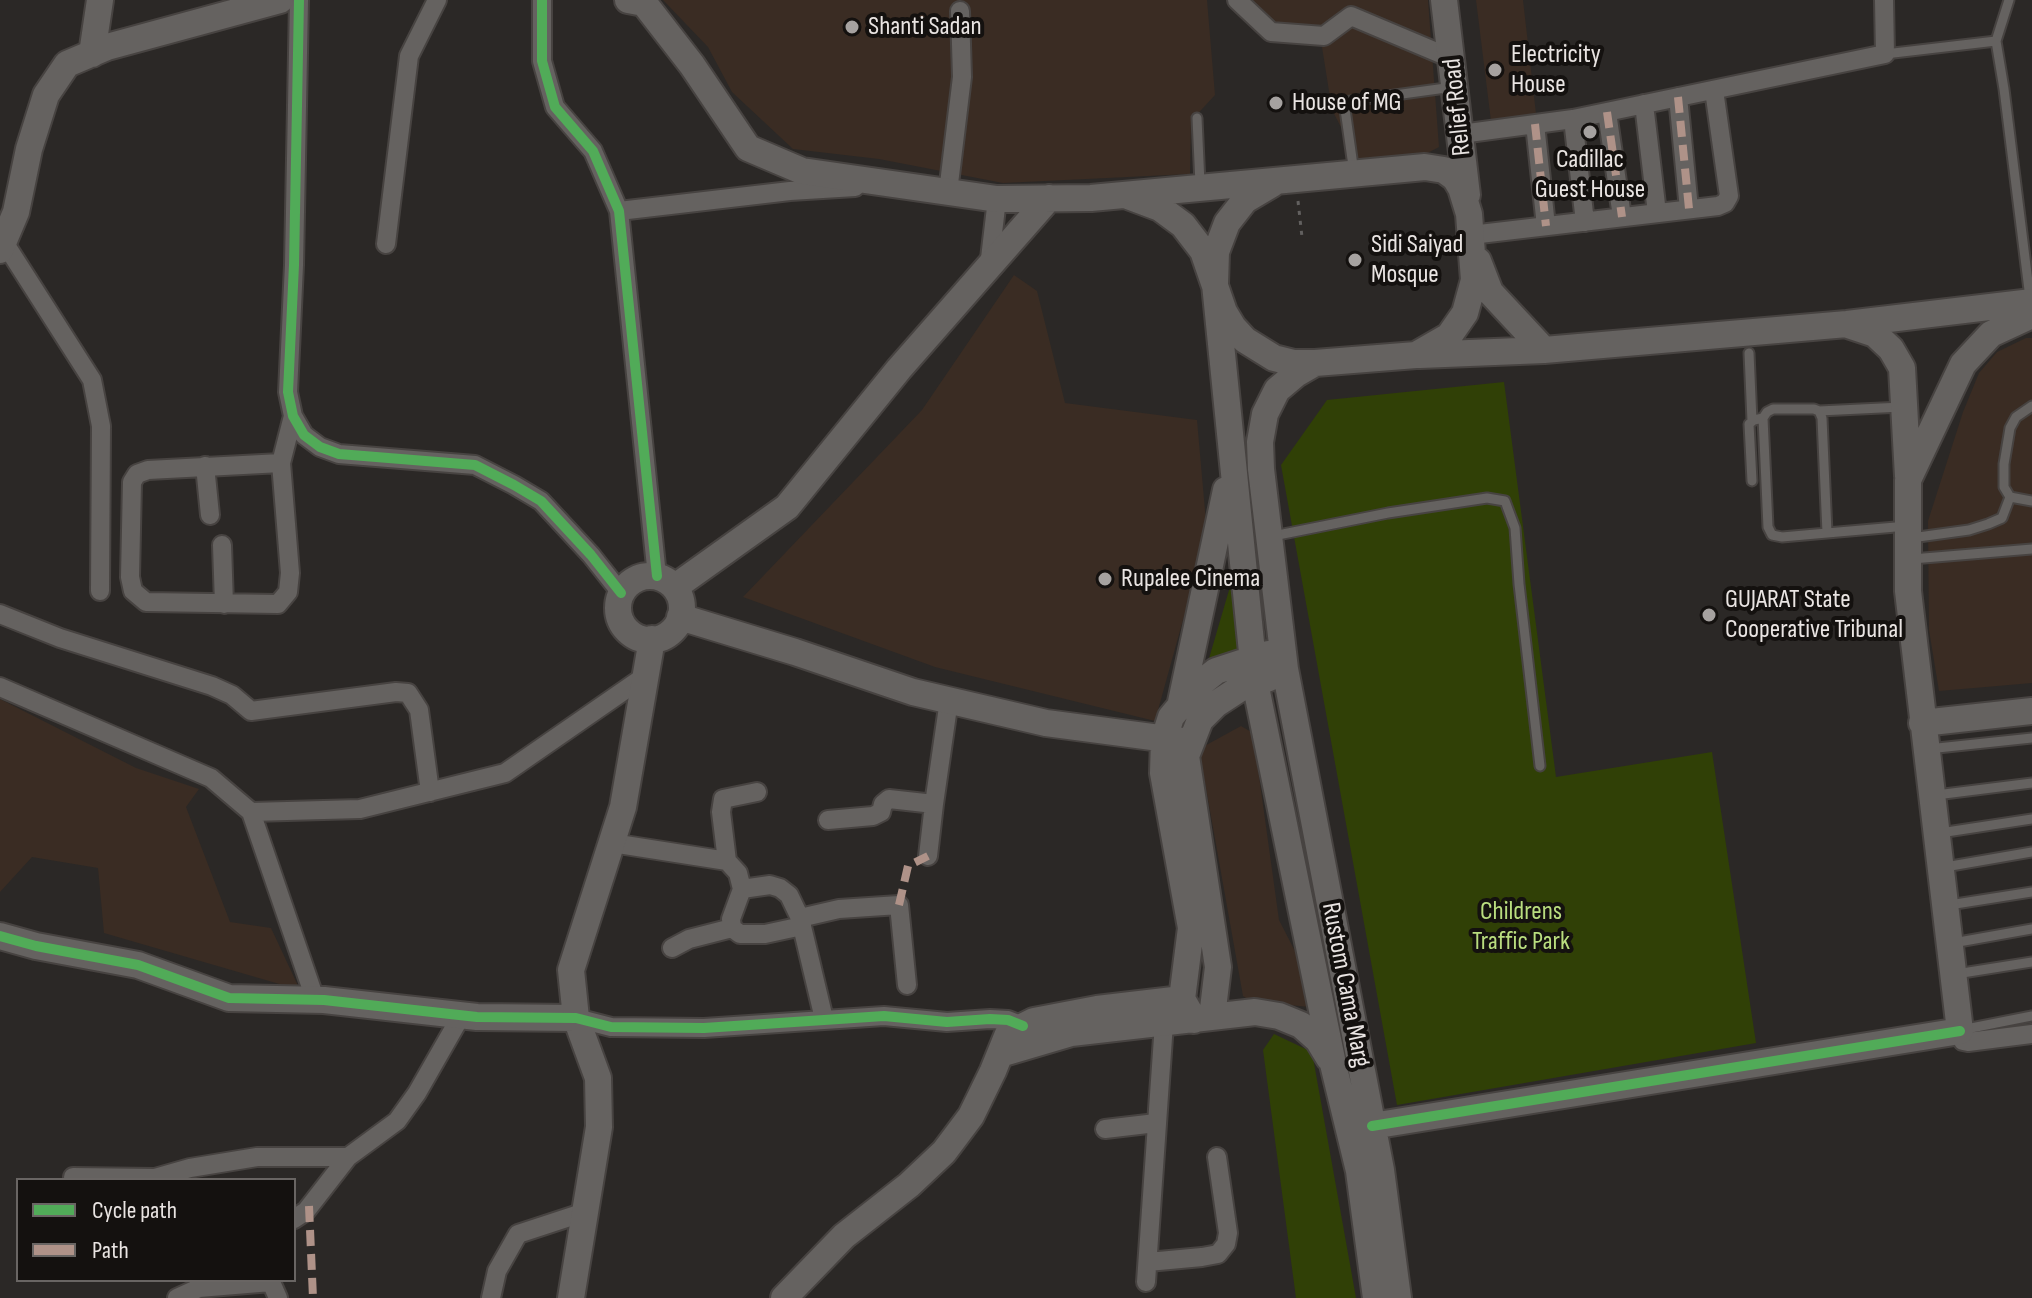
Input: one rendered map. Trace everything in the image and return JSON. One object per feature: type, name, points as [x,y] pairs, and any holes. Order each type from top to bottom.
[{"type":"street","points":[[92,54],[100,0]]},
{"type":"street","points":[[100,591],[101,426],[92,380],[2,246],[16,212],[29,149],[46,95],[67,64],[107,47],[280,0]]},
{"type":"street","points":[[299,0],[294,265],[288,392],[293,416],[304,435],[320,447],[339,454],[475,465],[514,485],[541,501],[621,593]]},
{"type":"street","points":[[386,244],[409,56],[437,0]]},
{"type":"street","points":[[542,0],[542,61],[555,107],[593,151],[619,211],[666,582]]},
{"type":"street","points":[[628,0],[644,3],[692,65],[748,148],[802,171],[997,199],[1128,196],[1425,167],[1444,170],[1455,178],[1461,188],[1482,276],[1490,292],[1544,350]]},
{"type":"street","points":[[1237,0],[1271,32],[1324,36],[1351,16],[1453,59]]},
{"type":"street","name":"Relief Road","points":[[1444,0],[1470,224]]},
{"type":"street","points":[[1425,167],[1461,134],[1573,119],[1885,54],[1884,0]]},
{"type":"street","points":[[948,192],[962,77],[960,11]]},
{"type":"street","points":[[1470,224],[1546,226],[1725,203],[1729,196],[1714,90]]},
{"type":"street","points":[[1678,97],[1689,209]]},
{"type":"street","points":[[1644,104],[1657,213]]},
{"type":"street","points":[[1607,112],[1622,217]]},
{"type":"street","points":[[1573,119],[1585,222]]},
{"type":"street","points":[[1535,124],[1546,226]]},
{"type":"street","name":"Rustom Cama Marg","points":[[1288,181],[1261,189],[1245,200],[1227,223],[1216,252],[1215,284],[1253,670],[1333,1064],[1359,1171],[1376,1298]]},
{"type":"street","points":[[619,211],[790,191],[897,185]]},
{"type":"street","points":[[1128,196],[1160,208],[1183,225],[1203,251],[1215,284]]},
{"type":"street","points":[[666,582],[787,507],[899,369],[1049,198]]},
{"type":"street","points":[[989,267],[997,199]]},
{"type":"street","points":[[1416,355],[1449,336],[1465,313],[1474,280],[1470,224]]},
{"type":"street","name":"Rustom Cama Marg","points":[[1215,284],[1224,312],[1245,340],[1274,358],[1294,363],[1315,363]]},
{"type":"street","points":[[1315,363],[1544,350],[2031,306]]},
{"type":"street","points":[[1908,480],[1963,364],[1991,334],[2031,306]]},
{"type":"street","points":[[1847,324],[1875,334],[1891,349],[1902,368],[1908,480],[1908,591],[1960,1031],[1963,1041],[1968,1042],[2032,1034]]},
{"type":"street","name":"Rustom Cama Marg","points":[[1315,363],[1277,390],[1265,414],[1260,442],[1284,662],[1381,1170],[1398,1298]]},
{"type":"street","points":[[281,463],[148,470],[137,474],[132,482],[130,577],[133,591],[146,602],[278,604],[288,592],[290,573],[281,463],[293,416]]},
{"type":"street","points":[[1181,702],[1232,464]]},
{"type":"street","points":[[205,466],[210,515]]},
{"type":"street","points":[[222,545],[224,604]]},
{"type":"street","points":[[637,578],[666,582],[680,596],[680,617],[668,634],[652,639],[638,638],[622,624],[619,614],[621,593],[637,578]]},
{"type":"street","points":[[0,614],[60,638],[212,686],[232,695],[251,711],[408,693],[419,710],[430,792]]},
{"type":"street","points":[[680,617],[913,692],[1046,723],[1177,740],[1216,704],[1239,689],[1253,670]]},
{"type":"street","points":[[571,1298],[599,1127],[598,1078],[576,1018],[571,970],[623,807],[652,639]]},
{"type":"street","points":[[1000,1054],[1071,1033],[1164,1023],[1196,1012],[1218,967],[1186,756],[1177,740],[1171,717],[1181,702],[1216,671],[1253,670],[1284,662]]},
{"type":"street","points":[[251,812],[360,809],[505,773],[648,674]]},
{"type":"street","points":[[0,687],[211,778],[251,812],[315,999]]},
{"type":"street","points":[[928,856],[949,700]]},
{"type":"street","points":[[1922,723],[2032,711]]},
{"type":"street","points":[[757,792],[723,799],[721,812],[727,861],[738,873],[742,889],[731,919],[732,928],[740,934],[765,934],[839,909],[899,905],[907,985]]},
{"type":"street","points":[[828,820],[873,816],[881,812],[883,804],[889,799],[934,804]]},
{"type":"street","points":[[612,843],[727,861]]},
{"type":"street","points":[[742,889],[770,885],[789,895],[801,922],[824,1019]]},
{"type":"street","points":[[672,948],[689,939],[732,928]]},
{"type":"street","points":[[0,936],[138,965],[229,998],[315,999],[461,1016],[576,1018],[611,1027],[704,1028],[884,1016],[947,1022],[1008,1020],[1023,1026]]},
{"type":"street","points":[[784,1298],[844,1236],[909,1185],[944,1152],[971,1116],[1008,1034],[1034,1021],[1097,1009],[1255,1012],[1279,1016],[1301,1025],[1318,1040],[1333,1064]]},
{"type":"street","points":[[296,1218],[306,1211],[348,1157],[397,1121],[417,1093],[461,1016]]},
{"type":"street","points":[[1146,1282],[1164,1023]]},
{"type":"street","points":[[1372,1126],[1960,1031]]},
{"type":"street","points":[[1105,1129],[1156,1123]]},
{"type":"street","points":[[73,1177],[155,1178],[190,1168],[257,1157],[348,1157]]},
{"type":"street","points":[[1148,1262],[1218,1254],[1226,1244],[1228,1233],[1217,1157]]},
{"type":"street","points":[[491,1298],[497,1271],[518,1234],[585,1212]]},
{"type":"street","points":[[177,1298],[199,1288],[273,1287]]},
{"type":"lane","points":[[2009,0],[1996,41],[2031,306]]},
{"type":"lane","points":[[1885,54],[1996,41]]},
{"type":"lane","points":[[1355,174],[1344,102],[1456,86]]},
{"type":"lane","points":[[1197,118],[1200,187]]},
{"type":"lane","points":[[1749,353],[1752,421],[1748,433],[1752,481]]},
{"type":"lane","points":[[2032,406],[2016,417],[2010,428],[2004,487],[2010,497],[2032,501]]},
{"type":"lane","points":[[1904,407],[1819,411],[1773,409],[1767,412],[1763,418],[1768,527],[1772,535],[1827,533],[1908,542],[2032,549]]},
{"type":"lane","points":[[1819,411],[1822,418],[1827,533]]},
{"type":"lane","points":[[1752,421],[1763,418]]},
{"type":"lane","points":[[1908,542],[1969,530],[2002,518],[2010,497]]},
{"type":"lane","points":[[1269,537],[1388,513],[1487,498],[1505,501],[1515,528],[1540,766]]},
{"type":"lane","points":[[1925,749],[2032,738]]},
{"type":"lane","points":[[1931,796],[2032,783]]},
{"type":"lane","points":[[1935,834],[2032,819]]},
{"type":"lane","points":[[1940,868],[2032,852]]},
{"type":"lane","points":[[1944,906],[2032,892]]},
{"type":"lane","points":[[1949,944],[2032,929]]},
{"type":"lane","points":[[1953,975],[2032,962]]},
{"type":"lane","points":[[1960,1031],[2032,1016]]},
{"type":"path","points":[[1288,181],[1302,237]]},
{"type":"shaded area","points":[[663,0],[1207,0],[1215,95],[1191,121],[1190,174],[1003,183],[879,159],[793,149],[732,92],[708,47]]},
{"type":"shaded area","points":[[1251,0],[1428,0],[1439,147],[1414,160],[1347,168],[1342,129],[1332,110],[1319,28],[1273,23]]},
{"type":"shaded area","points":[[1476,0],[1523,0],[1536,114],[1491,121]]},
{"type":"shaded area","points":[[1014,275],[1037,291],[1065,403],[1197,420],[1207,533],[1155,721],[935,667],[743,597],[922,410]]},
{"type":"shaded area","points":[[2032,338],[2032,683],[1939,691],[1929,630],[1928,521],[1963,412],[1979,373],[1997,352]]},
{"type":"shaded area","points":[[0,699],[136,768],[199,789],[186,807],[230,922],[271,928],[300,990],[104,933],[98,868],[32,857],[0,892]]},
{"type":"shaded area","points":[[1241,726],[1253,733],[1279,920],[1298,957],[1311,1007],[1252,1002],[1243,996],[1199,749]]},
{"type":"green space","name":"Childrens Traffic Park","points":[[1504,382],[1556,777],[1712,752],[1756,1043],[1397,1105],[1281,465],[1327,400]]},
{"type":"green space","points":[[1232,580],[1238,655],[1203,679]]},
{"type":"green space","points":[[1274,1034],[1312,1052],[1356,1298],[1296,1298],[1263,1050]]},
{"type":"marked path","points":[[1678,97],[1689,209]]},
{"type":"marked path","points":[[1607,112],[1622,217]]},
{"type":"marked path","points":[[1535,124],[1546,226]]},
{"type":"marked path","points":[[899,905],[908,866],[928,856]]},
{"type":"marked path","points":[[309,1206],[313,1298]]},
{"type":"cycle path","points":[[299,0],[294,265],[288,392],[293,416],[304,435],[320,447],[339,454],[475,465],[514,485],[541,501],[621,593]]},
{"type":"cycle path","points":[[542,0],[542,61],[555,107],[593,151],[619,211],[657,576]]},
{"type":"cycle path","points":[[0,936],[138,965],[229,998],[324,1000],[477,1017],[576,1018],[611,1027],[704,1028],[884,1016],[947,1022],[1008,1020],[1023,1026]]},
{"type":"cycle path","points":[[1372,1126],[1960,1031]]},
{"type":"place","name":"Shanti Sadan","points":[[852,27]]},
{"type":"place","name":"Electricity House","points":[[1495,70]]},
{"type":"place","name":"House of MG","points":[[1276,103]]},
{"type":"place","name":"Cadillac Guest House","points":[[1590,132]]},
{"type":"place","name":"Sidi Saiyad Mosque","points":[[1355,260]]},
{"type":"place","name":"Rupalee Cinema","points":[[1105,579]]},
{"type":"place","name":"GUJARAT State Cooperative Tribunal","points":[[1709,615]]}]
